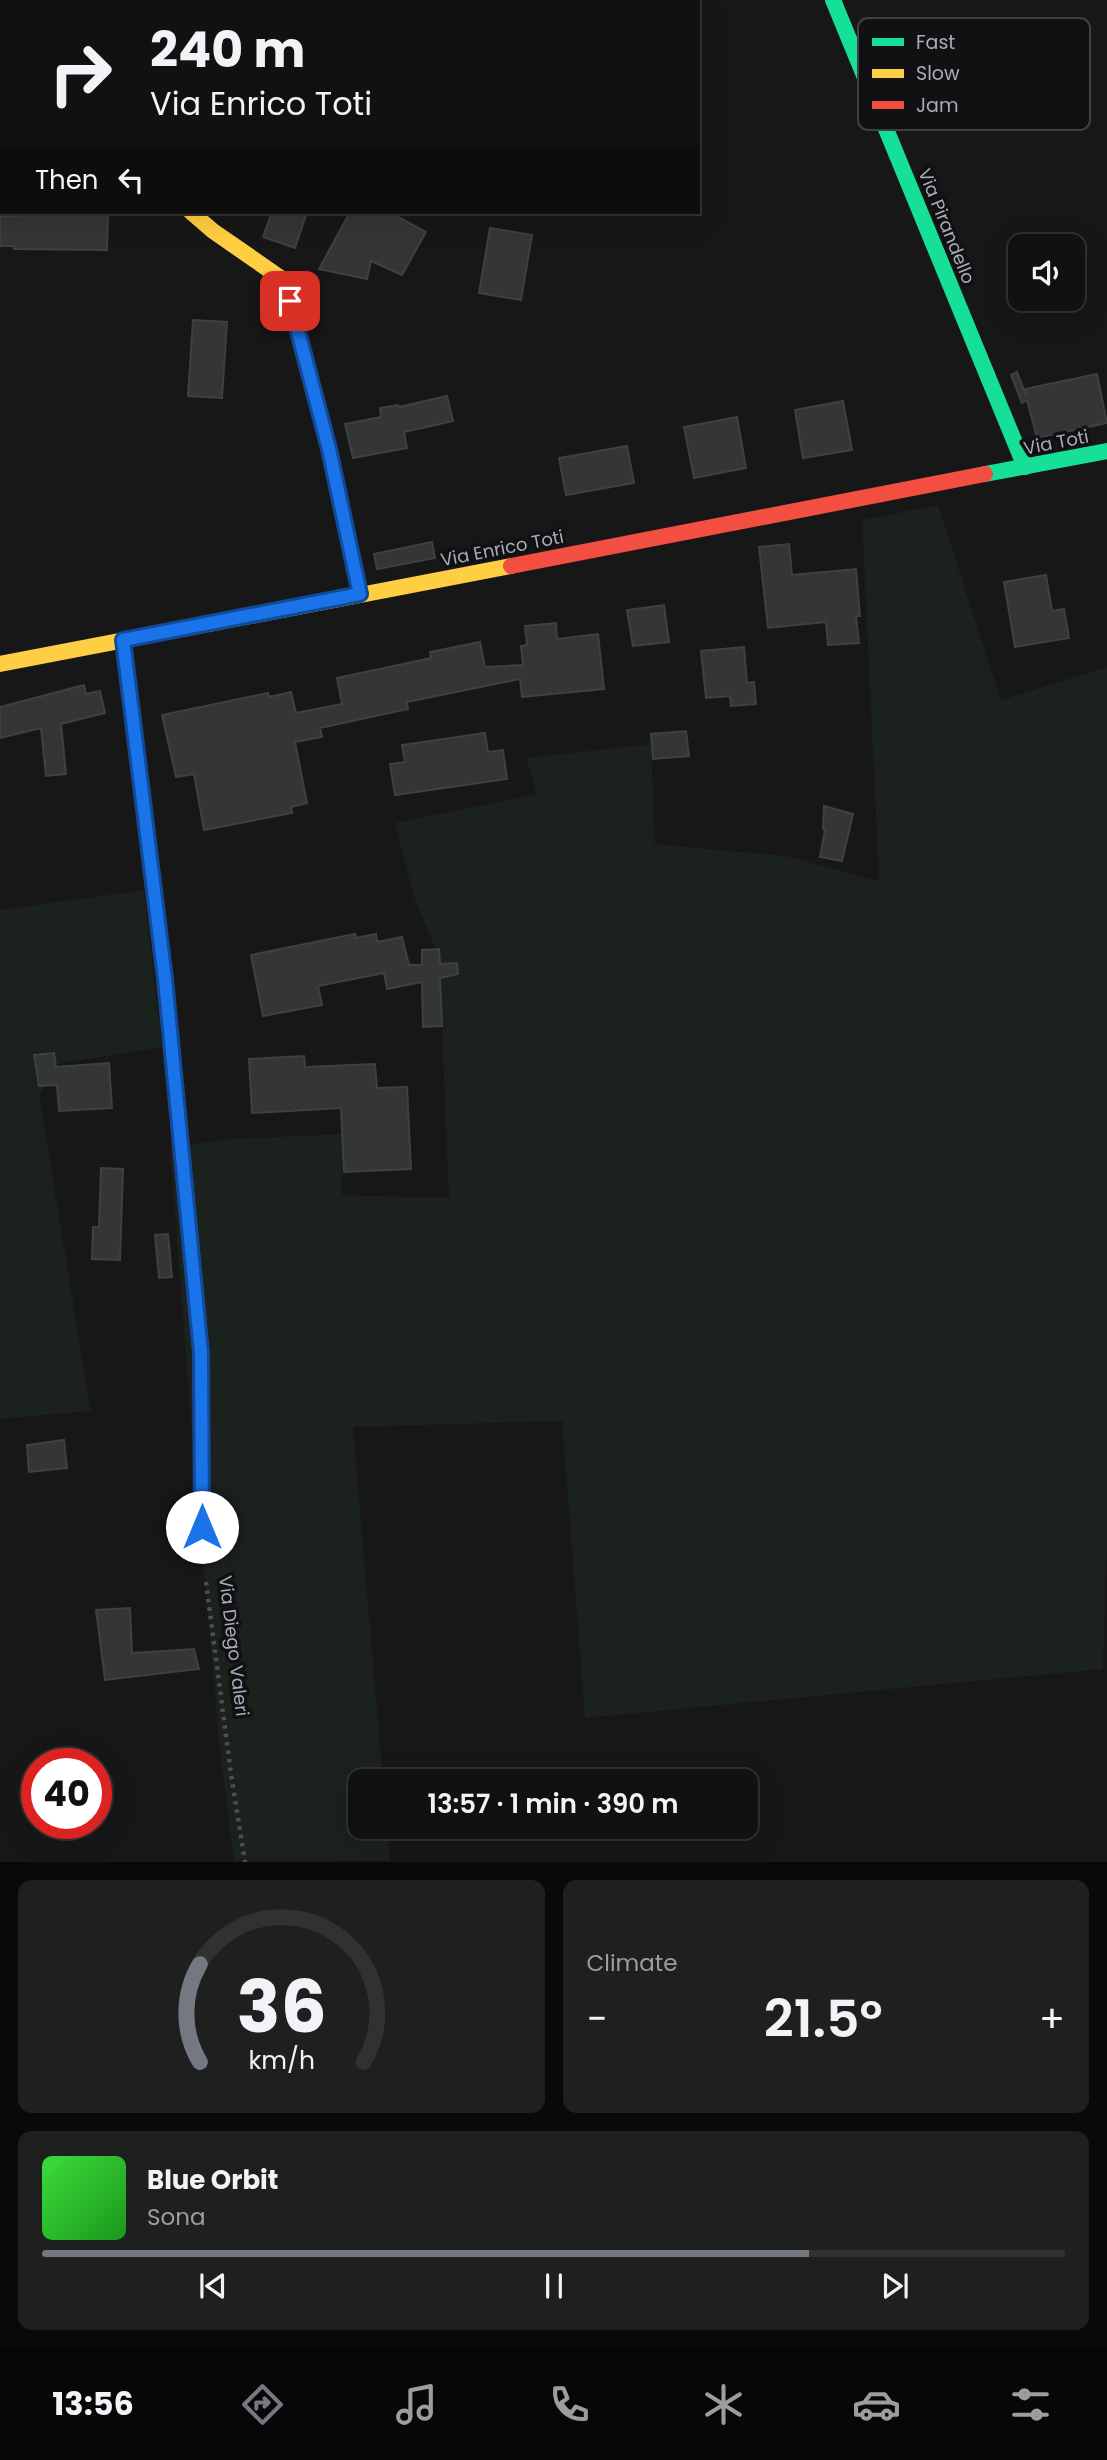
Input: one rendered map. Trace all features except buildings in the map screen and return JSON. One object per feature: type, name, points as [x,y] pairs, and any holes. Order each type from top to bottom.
[{"type":"street","name":"Via Pirandello","points":[[833,0],[858,63]]},
{"type":"street","name":"Via Pirandello","points":[[884,130],[1018,469]]},
{"type":"street","points":[[193,214],[206,227],[246,255],[268,266],[285,281],[329,449],[360,594]]},
{"type":"street","name":"Via Toti","points":[[1018,469],[1107,451]]},
{"type":"street","name":"Via Enrico Toti","points":[[0,664],[1018,469]]},
{"type":"street","points":[[123,640],[165,979],[201,1353],[202,1551]]},
{"type":"path","name":"Via Diego Valeri","points":[[202,1551],[245,1861]]},
{"type":"shaded area","points":[[938,505],[1001,700],[1107,667],[1107,1546],[1103,1669],[585,1718],[562,1421],[353,1427],[382,1769],[348,1769],[348,1839],[388,1839],[390,1861],[234,1861],[220,1751],[170,1148],[231,1139],[342,1134],[342,1195],[449,1198],[439,958],[413,894],[395,823],[537,794],[526,758],[651,744],[655,844],[786,856],[879,881],[862,520]]},
{"type":"shaded area","points":[[144,890],[162,1047],[55,1064],[39,1096],[91,1411],[0,1419],[0,910]]},
{"type":"traffic: fast","points":[[833,0],[858,61]]},
{"type":"traffic: fast","points":[[886,130],[1025,467]]},
{"type":"traffic: fast","points":[[985,474],[1107,451]]},
{"type":"traffic: fast","points":[[123,640],[165,979],[190,1235]]},
{"type":"traffic: slow","points":[[193,214],[213,231],[285,281],[329,449],[360,594]]},
{"type":"traffic: slow","points":[[0,664],[511,566]]},
{"type":"traffic: slow","points":[[190,1235],[201,1353],[202,1551]]},
{"type":"traffic: jam","points":[[511,566],[985,474]]},
{"type":"route","points":[[202,1527],[201,1353],[165,979],[123,640],[360,594],[329,449],[290,301]]}]
